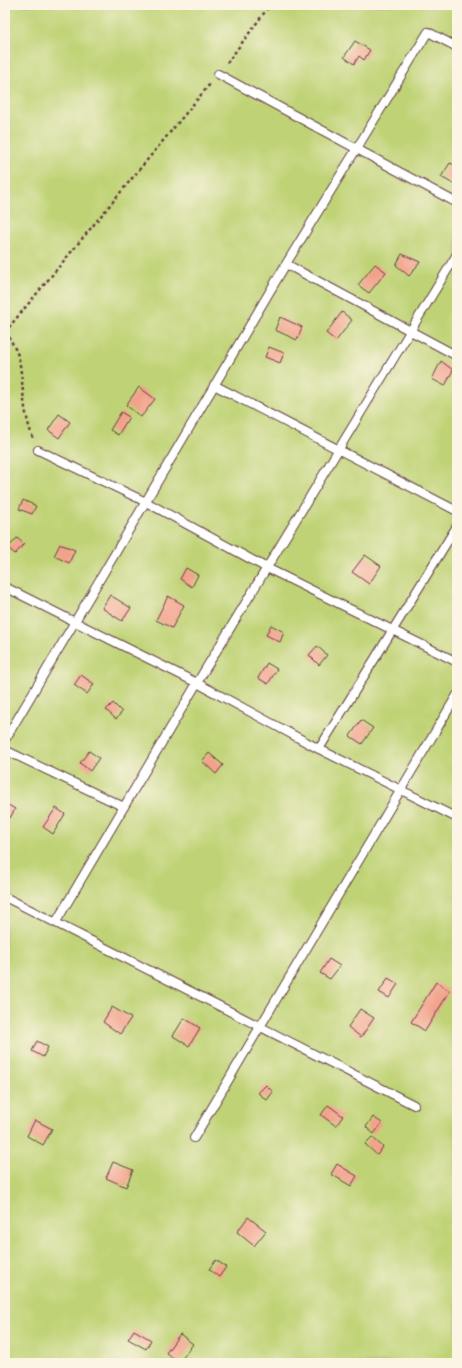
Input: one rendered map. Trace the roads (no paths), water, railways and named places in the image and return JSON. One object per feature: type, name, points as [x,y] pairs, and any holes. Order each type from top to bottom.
[{"type":"lane","points":[[5,740],[286,264],[428,32],[457,48]]},
{"type":"lane","points":[[218,74],[457,203]]},
{"type":"lane","points":[[56,922],[197,683],[457,254]]},
{"type":"lane","points":[[286,264],[457,356]]},
{"type":"lane","points":[[214,385],[457,511]]},
{"type":"lane","points":[[38,450],[146,502],[267,568],[457,662]]},
{"type":"lane","points":[[319,749],[457,526]]},
{"type":"lane","points":[[5,587],[76,621],[197,683],[319,749],[457,818]]},
{"type":"lane","points":[[194,1138],[259,1025],[457,695]]},
{"type":"lane","points":[[5,750],[124,807]]},
{"type":"lane","points":[[5,897],[414,1105]]}]
